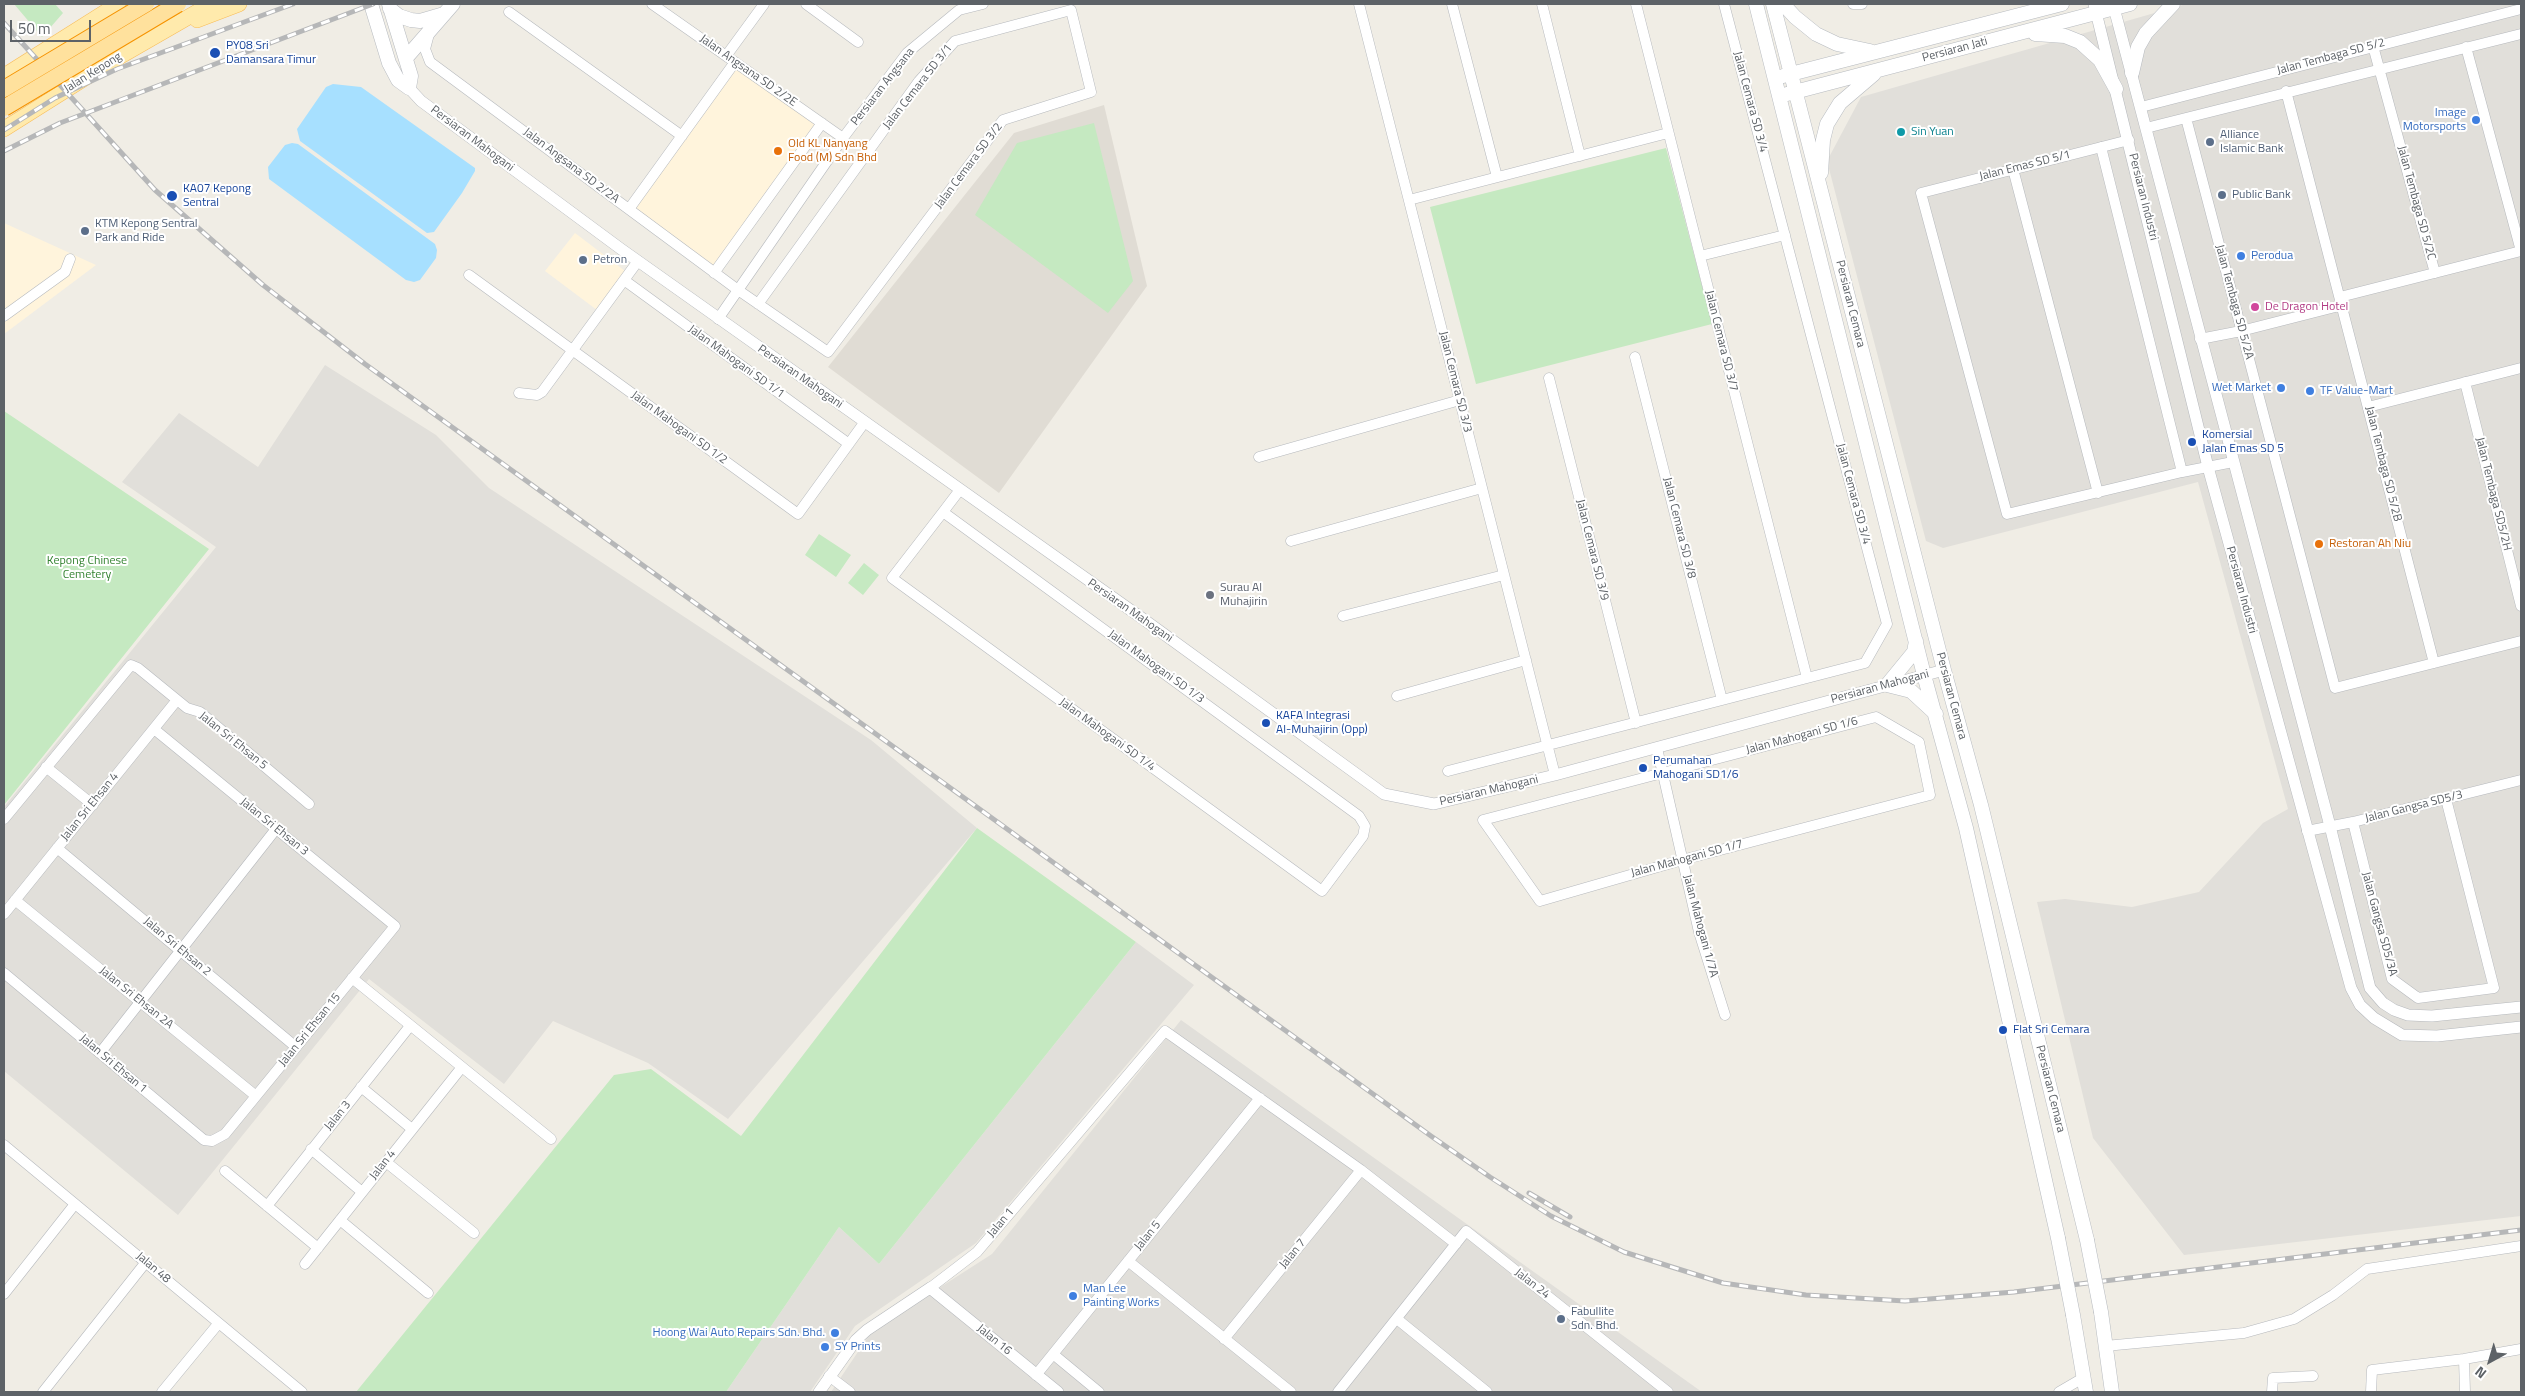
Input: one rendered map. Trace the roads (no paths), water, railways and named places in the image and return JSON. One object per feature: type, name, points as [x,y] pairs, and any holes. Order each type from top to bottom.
[{"type":"highway","points":[[4,89],[146,4]]},
{"type":"highway","points":[[4,108],[178,4]]},
{"type":"main road","points":[[4,76],[118,4]]},
{"type":"main road","name":"Jalan Kepong","points":[[4,129],[112,61],[211,4]]},
{"type":"main road","points":[[165,32],[239,4]]},
{"type":"main road","name":"Persiaran Mahogani","points":[[371,4],[389,63],[398,80],[409,88]]},
{"type":"main road","name":"Persiaran Cemara","points":[[1756,4],[1924,675],[1966,828],[2058,1238],[2086,1392]]},
{"type":"main road","name":"Persiaran Cemara","points":[[1773,4],[1944,670],[1981,805],[2087,1240],[2101,1312],[2112,1392]]},
{"type":"main road","points":[[1783,4],[1795,18],[1816,34],[1837,44],[1875,52]]},
{"type":"main road","name":"Persiaran Jati","points":[[1775,78],[2062,4]]},
{"type":"main road","name":"Persiaran Jati","points":[[1780,96],[2017,34],[2095,8],[2130,4]]},
{"type":"main road","points":[[2132,73],[2138,47],[2146,32],[2173,4]]},
{"type":"main road","points":[[389,6],[411,76],[409,88]]},
{"type":"main road","points":[[389,6],[399,16],[420,21],[448,9]]},
{"type":"main road","points":[[406,58],[448,9]]},
{"type":"main road","points":[[2017,34],[2065,36],[2080,42],[2100,60],[2116,90]]},
{"type":"main road","points":[[1821,189],[1822,140],[1827,124],[1840,103],[1850,92],[1880,70]]},
{"type":"main road","points":[[1887,685],[1899,673],[1914,652],[1916,640]]},
{"type":"main road","points":[[1887,685],[1910,691],[1936,715]]},
{"type":"street","name":"Jalan Angsana SD 2/2E","points":[[652,4],[843,138]]},
{"type":"street","points":[[629,209],[682,136],[764,4]]},
{"type":"street","points":[[806,4],[858,42]]},
{"type":"street","name":"Persiaran Angsana","points":[[718,319],[843,138],[907,53],[954,7],[983,4]]},
{"type":"street","name":"Jalan Cemara SD 3/3","points":[[1359,4],[1555,775]]},
{"type":"street","points":[[1452,4],[1497,177]]},
{"type":"street","points":[[1542,4],[1580,156]]},
{"type":"street","name":"Jalan Cemara SD 3/7","points":[[1636,4],[1807,678]]},
{"type":"street","name":"Jalan Cemara SD 3/4","points":[[1448,770],[1548,746],[1865,663],[1887,624],[1724,4]]},
{"type":"street","name":"Persiaran Industri","points":[[2113,6],[2330,826],[2370,988],[2383,1003],[2408,1016],[2432,1016],[2521,1007]]},
{"type":"street","name":"Persiaran Industri","points":[[2095,8],[2208,467],[2351,988],[2360,1005],[2387,1027],[2402,1035],[2437,1036],[2521,1027]]},
{"type":"street","name":"Jalan Tembaga SD 5/2","points":[[2141,107],[2521,8]]},
{"type":"street","name":"Jalan Cemara SD 3/1","points":[[758,304],[920,81],[955,40],[1072,10]]},
{"type":"street","name":"Jalan Cemara SD 3/2","points":[[828,352],[1003,120],[1091,92],[1072,10]]},
{"type":"street","points":[[509,12],[682,136]]},
{"type":"street","name":"Jalan Angsana SD 2/2A","points":[[430,31],[425,49],[430,62],[714,273],[828,352]]},
{"type":"street","name":"Jalan Tembaga SD 5/2","points":[[2146,128],[2286,91],[2521,34]]},
{"type":"street","name":"Jalan Tembaga SD 5/2C","points":[[2373,46],[2434,273]]},
{"type":"street","points":[[2200,339],[2242,331],[2434,273],[2521,251],[2466,47]]},
{"type":"street","name":"Persiaran Mahogani","points":[[409,88],[421,101],[718,319],[959,491],[1139,616],[1384,794],[1434,804],[1555,775],[1944,670]]},
{"type":"street","name":"Jalan Tembaga SD 5/2B","points":[[2286,91],[2342,301],[2434,663]]},
{"type":"street","name":"Jalan Tembaga SD 5/2A","points":[[2186,118],[2335,688],[2434,663]]},
{"type":"street","points":[[714,273],[822,123]]},
{"type":"street","points":[[1409,200],[1668,133]]},
{"type":"street","name":"Jalan Emas SD 5/1","points":[[2098,492],[2007,514],[1921,193],[2129,140]]},
{"type":"street","points":[[2101,147],[2182,472]]},
{"type":"street","points":[[2013,169],[2098,492],[2233,462]]},
{"type":"street","points":[[1700,256],[1785,235]]},
{"type":"street","points":[[4,316],[65,272],[70,260]]},
{"type":"street","points":[[519,393],[537,395],[542,392],[638,261]]},
{"type":"street","name":"Jalan Mahogani SD 1/2","points":[[469,275],[798,514],[864,423]]},
{"type":"street","name":"Jalan Mahogani SD 1/1","points":[[624,280],[849,444]]},
{"type":"street","name":"Jalan Cemara SD 3/8","points":[[1635,356],[1722,700]]},
{"type":"street","points":[[2368,407],[2521,368]]},
{"type":"street","name":"Jalan Cemara SD 3/9","points":[[1548,378],[1636,723]]},
{"type":"street","name":"Jalan Tembaga SD5/2H","points":[[2465,382],[2521,606]]},
{"type":"street","points":[[1259,458],[1460,400]]},
{"type":"street","points":[[1291,541],[1482,488]]},
{"type":"street","points":[[943,512],[959,491]]},
{"type":"street","name":"Jalan Mahogani SD 1/4","points":[[943,512],[892,578],[1322,891]]},
{"type":"street","name":"Jalan Mahogani SD 1/3","points":[[943,512],[1360,816],[1365,826],[1363,836],[1322,891]]},
{"type":"street","points":[[1343,616],[1504,575]]},
{"type":"street","points":[[2434,663],[2521,641]]},
{"type":"street","points":[[1397,696],[1526,660]]},
{"type":"street","name":"Jalan Sri Ehsan 5","points":[[46,767],[131,665],[138,668],[187,708],[200,712],[308,804]]},
{"type":"street","name":"Jalan Sri Ehsan 4","points":[[4,914],[177,700]]},
{"type":"street","name":"Jalan Mahogani SD 1/6","points":[[1483,820],[1876,717],[1919,742],[1930,795]]},
{"type":"street","name":"Jalan Sri Ehsan 3","points":[[154,729],[394,926]]},
{"type":"street","name":"Jalan Mahogani 1/7A","points":[[1657,748],[1699,932],[1725,1015]]},
{"type":"street","points":[[4,818],[46,767],[92,805]]},
{"type":"street","name":"Jalan Gangsa SD5/3","points":[[2307,831],[2353,822],[2521,780]]},
{"type":"street","name":"Jalan Mahogani SD 1/7","points":[[1483,820],[1540,901],[1682,860],[1930,795]]},
{"type":"street","name":"Jalan Gangsa SD5/3A","points":[[2353,822],[2392,979],[2418,998],[2494,988],[2446,799]]},
{"type":"street","points":[[100,1053],[276,829]]},
{"type":"street","name":"Jalan Sri Ehsan 2","points":[[57,848],[296,1047]]},
{"type":"street","name":"Jalan Sri Ehsan 2A","points":[[15,900],[256,1096]]},
{"type":"street","name":"Jalan Sri Ehsan 15","points":[[225,1134],[394,926]]},
{"type":"street","name":"Jalan Sri Ehsan 1","points":[[4,973],[204,1140],[212,1141],[225,1134]]},
{"type":"street","points":[[350,980],[377,1006],[390,1010],[551,1139]]},
{"type":"street","name":"Jalan 3","points":[[267,1206],[410,1026]]},
{"type":"street","name":"Jalan 1","points":[[818,1392],[856,1340],[867,1330],[930,1288],[977,1252],[1165,1031],[1260,1098]]},
{"type":"street","name":"Jalan 4","points":[[305,1264],[462,1067]]},
{"type":"street","points":[[361,1087],[412,1129]]},
{"type":"street","points":[[1260,1098],[1361,1170],[1456,1244],[1338,1392]]},
{"type":"street","name":"Jalan 5","points":[[1036,1375],[1260,1098]]},
{"type":"street","name":"Jalan 48","points":[[4,1145],[302,1392]]},
{"type":"street","points":[[311,1150],[362,1192]]},
{"type":"street","points":[[386,1162],[474,1233]]},
{"type":"street","name":"Jalan 7","points":[[1224,1339],[1361,1170]]},
{"type":"street","points":[[225,1171],[318,1248]]},
{"type":"street","points":[[4,1294],[75,1204]]},
{"type":"street","points":[[340,1220],[428,1293]]},
{"type":"street","name":"Jalan 24","points":[[1456,1244],[1466,1231],[1668,1392]]},
{"type":"street","points":[[2105,1346],[2244,1334],[2294,1319],[2333,1295],[2367,1269],[2521,1246]]},
{"type":"street","points":[[1128,1261],[1291,1392]]},
{"type":"street","points":[[43,1392],[146,1262]]},
{"type":"street","name":"Jalan 16","points":[[930,1288],[1058,1392]]},
{"type":"street","points":[[1396,1319],[1488,1392]]},
{"type":"street","points":[[162,1392],[218,1324]]},
{"type":"street","points":[[2370,1392],[2372,1370],[2464,1359],[2521,1349]]},
{"type":"street","points":[[1053,1354],[1099,1392]]},
{"type":"street","points":[[2464,1359],[2465,1392]]},
{"type":"street","points":[[829,1376],[850,1392]]},
{"type":"street","points":[[2272,1392],[2273,1378],[2313,1376]]},
{"type":"street","points":[[2059,1392],[2083,1378]]},
{"type":"water","points":[[333,84],[361,87],[475,168],[462,193],[434,232],[427,233],[300,141],[297,129],[326,87]]},
{"type":"water","points":[[298,144],[435,244],[437,250],[436,258],[420,280],[414,282],[406,280],[269,179],[268,167],[285,145]]},
{"type":"railway","points":[[4,130],[55,98],[117,69],[293,4]]},
{"type":"railway","points":[[4,151],[60,123],[373,4]]},
{"type":"railway","points":[[4,23],[155,190],[263,285],[365,364],[1431,1136],[1551,1216],[1624,1252],[1723,1283],[1806,1295],[1905,1301],[2014,1292],[2521,1230]]},
{"type":"railway","points":[[1529,1193],[1570,1217]]},
{"type":"place","name":"PY08 Sri Damansara Timur","points":[[215,53]]},
{"type":"place","name":"Image Motorsports","points":[[2476,120]]},
{"type":"place","name":"Sin Yuan","points":[[1901,132]]},
{"type":"place","name":"Alliance Islamic Bank","points":[[2210,142]]},
{"type":"place","name":"Old KL Nanyang Food (M) Sdn Bhd","points":[[778,151]]},
{"type":"place","name":"Public Bank","points":[[2222,195]]},
{"type":"place","name":"KA07 Kepong Sentral","points":[[172,196]]},
{"type":"place","name":"KTM Kepong Sentral Park and Ride","points":[[85,231]]},
{"type":"place","name":"Perodua","points":[[2241,256]]},
{"type":"place","name":"Petron","points":[[583,260]]},
{"type":"place","name":"De Dragon Hotel","points":[[2255,307]]},
{"type":"place","name":"Wet Market","points":[[2281,388]]},
{"type":"place","name":"TF Value-Mart","points":[[2310,391]]},
{"type":"place","name":"Komersial Jalan Emas SD 5","points":[[2192,442]]},
{"type":"place","name":"Restoran Ah Niu","points":[[2319,544]]},
{"type":"place","name":"Surau Al Muhajirin","points":[[1210,595]]},
{"type":"place","name":"KAFA Integrasi Al-Muhajirin (Opp)","points":[[1266,723]]},
{"type":"place","name":"Perumahan Mahogani SD1/6","points":[[1643,768]]},
{"type":"place","name":"Flat Sri Cemara","points":[[2003,1030]]},
{"type":"place","name":"Man Lee Painting Works","points":[[1073,1296]]},
{"type":"place","name":"Fabullite Sdn. Bhd.","points":[[1561,1319]]},
{"type":"place","name":"Hoong Wai Auto Repairs Sdn. Bhd.","points":[[835,1333]]},
{"type":"place","name":"SY Prints","points":[[825,1347]]},
{"type":"park label","name":"Kepong Chinese Cemetery","points":[[87,568]]}]
